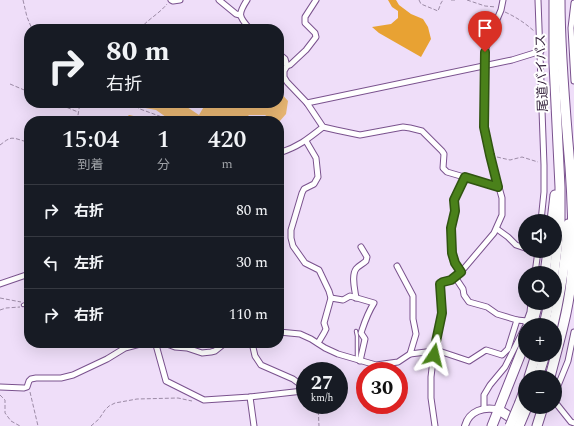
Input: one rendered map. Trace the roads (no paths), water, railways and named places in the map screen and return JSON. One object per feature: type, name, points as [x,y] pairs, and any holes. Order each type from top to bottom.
[{"type":"highway","name":"尾道バイパス","points":[[554,0],[554,63],[563,145]]},
{"type":"highway","name":"尾道バイパス","points":[[560,0],[563,145]]},
{"type":"highway","points":[[553,214],[556,183],[563,145]]},
{"type":"highway","points":[[555,266],[560,224],[560,187],[563,145]]},
{"type":"highway","points":[[555,318],[565,263],[568,232],[570,187],[563,145]]},
{"type":"highway","points":[[552,370],[565,322],[570,296],[572,270],[574,216],[572,183],[563,145]]},
{"type":"highway","points":[[492,426],[518,361]]},
{"type":"highway","points":[[499,410],[524,426]]},
{"type":"highway","points":[[510,426],[518,413]]},
{"type":"highway","points":[[519,426],[522,414]]},
{"type":"highway","points":[[537,426],[542,414]]},
{"type":"street","points":[[170,0],[180,0]]},
{"type":"street","points":[[219,0],[236,14],[240,15],[246,24]]},
{"type":"street","points":[[240,15],[241,10],[247,0]]},
{"type":"street","points":[[316,0],[305,17],[305,23],[315,33],[316,37],[306,50],[287,66],[284,71],[284,76],[287,82],[307,103],[323,127],[360,135],[403,127],[422,131],[444,154],[443,168],[447,172],[498,187]]},
{"type":"street","points":[[434,426],[431,398],[431,377],[434,351],[442,313],[440,284],[451,280],[461,272],[497,230],[502,215],[502,198],[484,127],[484,92],[485,52],[489,38],[501,10],[503,0]]},
{"type":"street","points":[[538,0],[544,128],[544,192],[542,214]]},
{"type":"street","points":[[574,3],[571,28],[574,81]]},
{"type":"street","points":[[307,103],[512,60],[540,51]]},
{"type":"street","points":[[284,58],[287,66]]},
{"type":"street","points":[[284,152],[306,141],[323,127]]},
{"type":"street","points":[[306,141],[316,158],[318,177],[314,184],[304,189],[302,193],[291,230],[291,238],[294,246],[306,263],[319,270],[331,298],[324,323],[326,329],[318,343]]},
{"type":"street","points":[[461,272],[455,263],[452,253],[451,228],[455,211],[454,200],[465,177]]},
{"type":"street","points":[[497,230],[508,236],[518,246]]},
{"type":"street","points":[[356,298],[354,272],[356,268],[366,261],[367,257],[361,247]]},
{"type":"street","points":[[397,266],[413,296],[413,319],[416,334],[410,354]]},
{"type":"street","points":[[0,284],[24,276]]},
{"type":"street","points":[[284,332],[300,334],[338,354],[376,365],[398,362],[410,354],[434,351],[439,351],[469,361],[486,350],[502,355],[508,349],[517,320],[497,314],[488,307],[469,302],[455,277]]},
{"type":"street","points":[[331,298],[343,300],[350,296],[374,303],[368,312],[361,333],[365,339],[358,361]]},
{"type":"street","points":[[562,376],[568,361],[574,332]]},
{"type":"street","points":[[484,408],[484,395],[490,385],[506,367],[518,343]]},
{"type":"street","points":[[0,387],[24,388],[31,379],[61,378],[73,375],[107,359],[125,348]]},
{"type":"street","points":[[157,348],[166,380],[204,400],[296,392]]},
{"type":"street","points":[[187,348],[202,353],[215,351],[219,348]]},
{"type":"street","points":[[253,348],[255,356],[261,365],[296,382]]},
{"type":"street","points":[[250,396],[254,426]]},
{"type":"street","points":[[464,426],[466,421],[471,416],[484,408],[499,410]]},
{"type":"street","points":[[562,411],[571,422],[574,423]]},
{"type":"lane","points":[[356,331],[358,361]]}]
